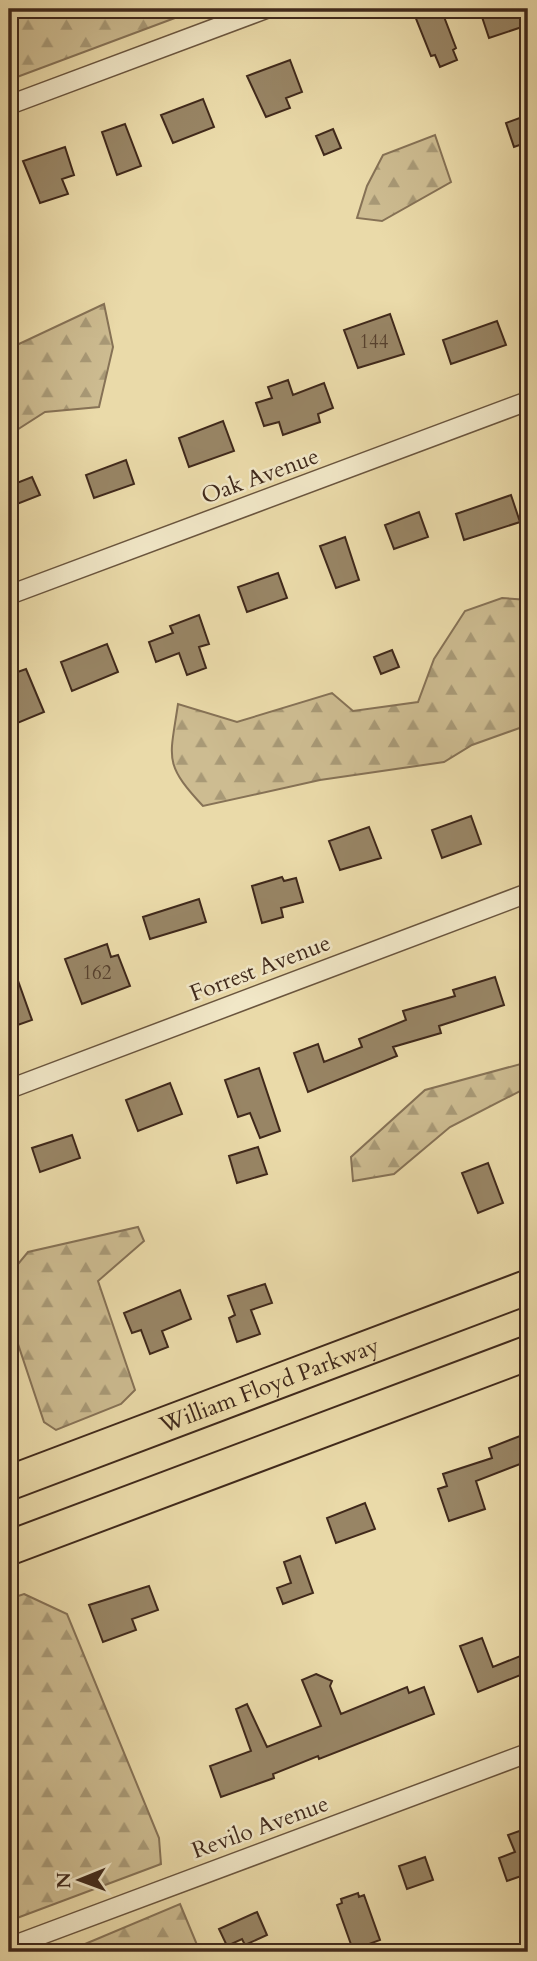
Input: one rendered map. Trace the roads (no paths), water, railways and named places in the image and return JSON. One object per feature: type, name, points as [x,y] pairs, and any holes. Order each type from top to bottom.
[{"type":"highway","name":"William Floyd Parkway","points":[[9,1483],[528,1287]]},
{"type":"highway","points":[[9,1548],[528,1353]]},
{"type":"street","points":[[9,105],[266,9]]},
{"type":"street","name":"Oak Avenue","points":[[9,596],[528,401]]},
{"type":"street","name":"Forrest Avenue","points":[[9,1089],[528,893]]},
{"type":"street","name":"Revilo Avenue","points":[[9,1947],[528,1753]]}]
